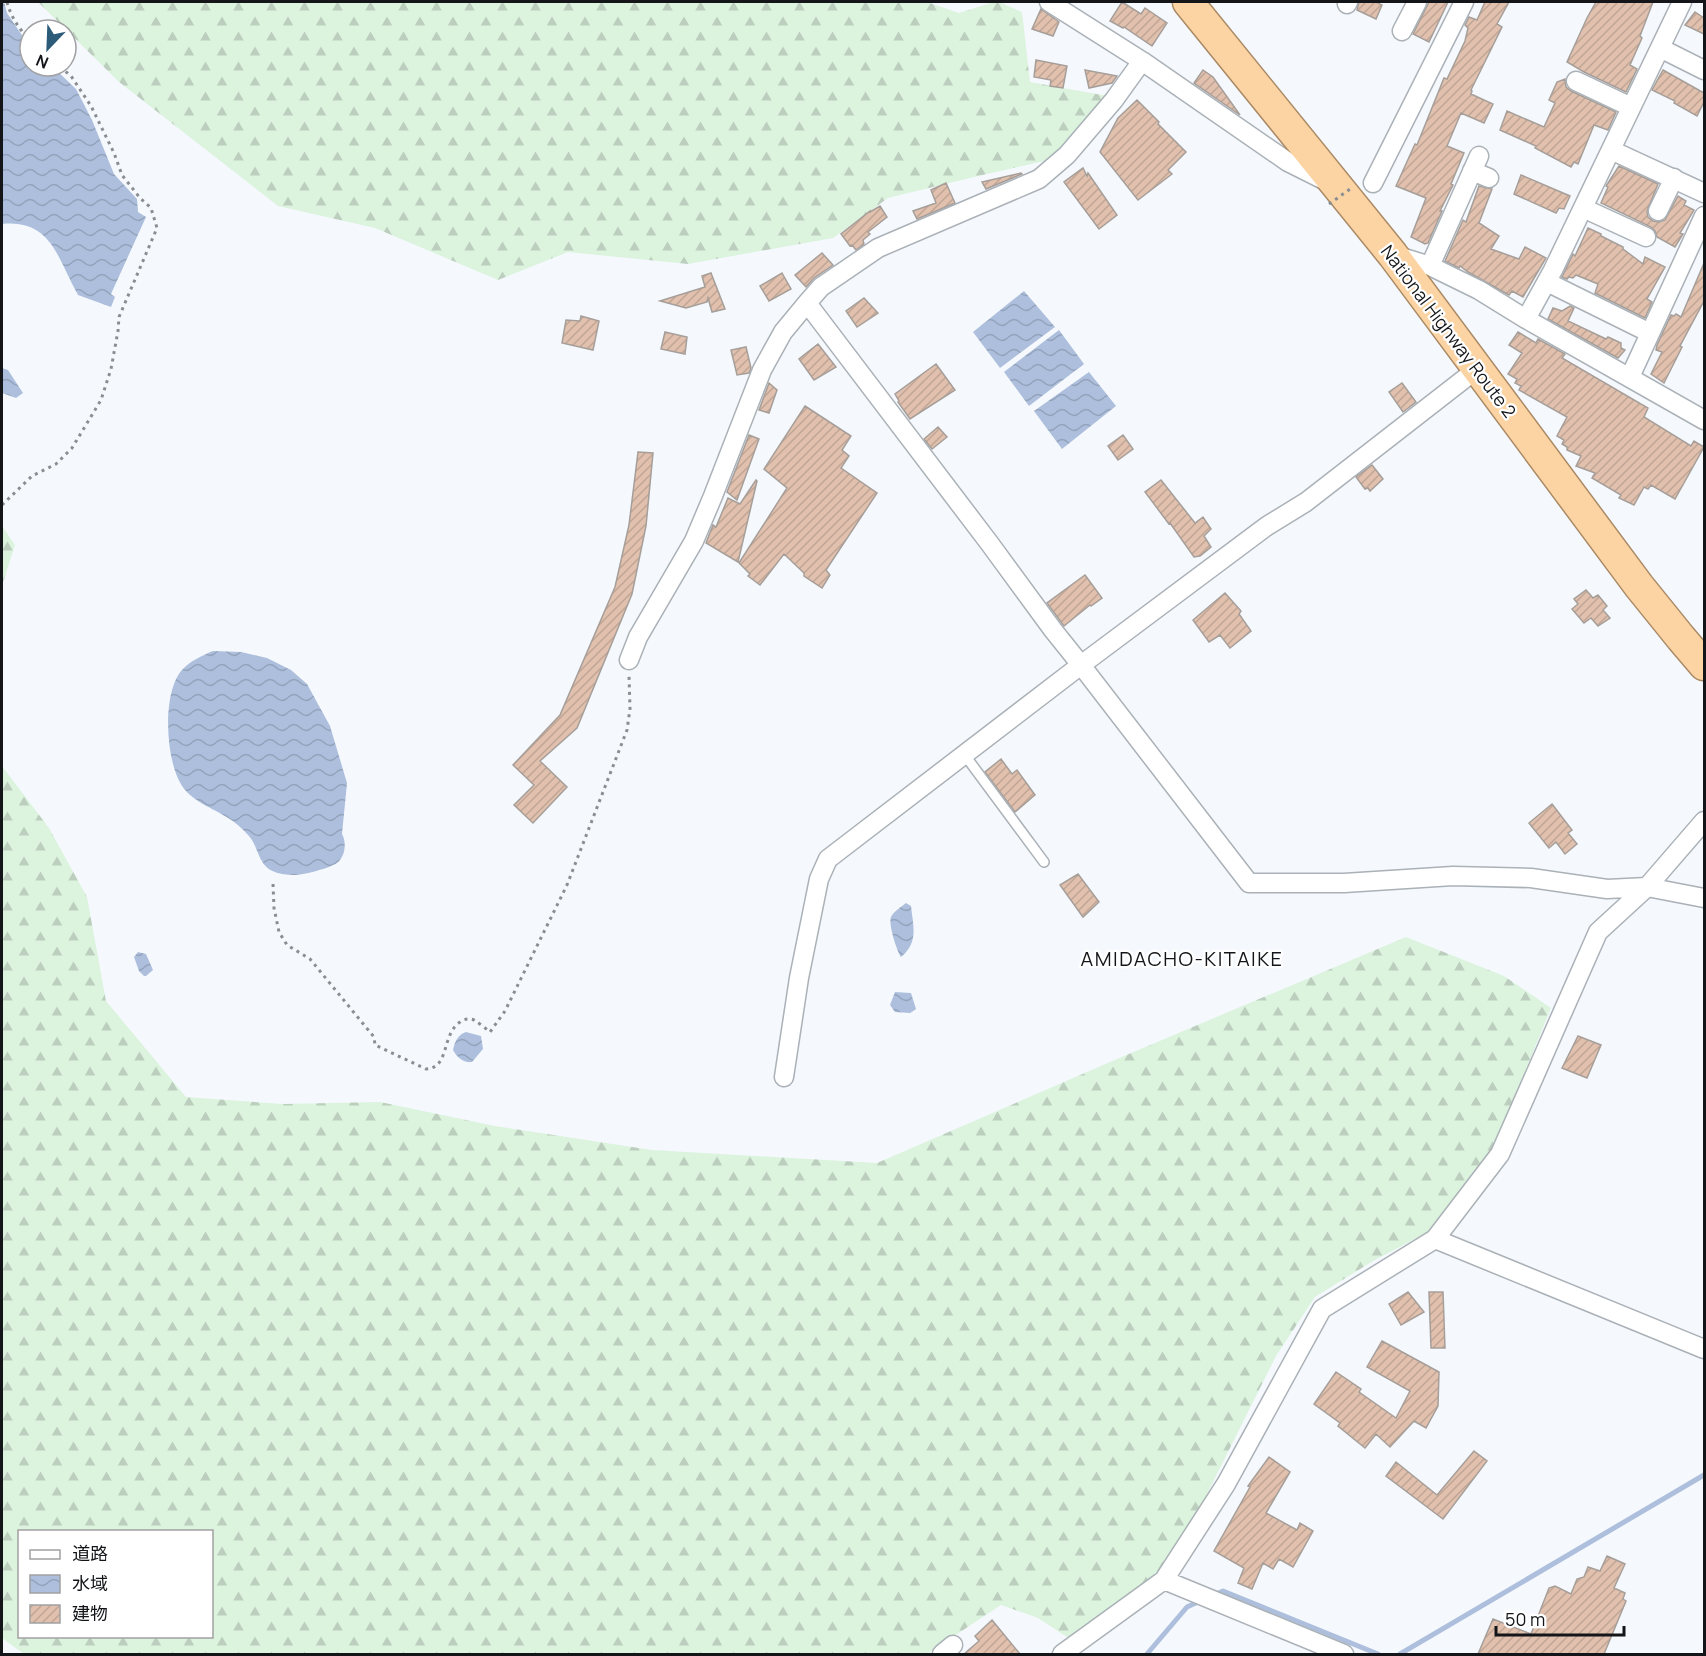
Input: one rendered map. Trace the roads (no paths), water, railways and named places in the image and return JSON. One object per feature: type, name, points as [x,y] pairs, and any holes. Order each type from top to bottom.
[{"type":"highway","name":"National Highway Route 2","points":[[1188,2],[1393,255],[1639,586],[1704,665]]},
{"type":"street","points":[[1049,2],[1142,61],[1288,162],[1341,193]]},
{"type":"street","points":[[1402,31],[1417,2]]},
{"type":"street","points":[[1526,319],[1583,208],[1682,2]]},
{"type":"street","points":[[1373,183],[1394,160],[1468,4]]},
{"type":"street","points":[[1660,48],[1704,70]]},
{"type":"street","points":[[629,660],[638,637],[694,541],[762,370],[783,332],[807,303],[821,287],[878,248],[1039,178],[1067,155],[1114,100],[1142,61]]},
{"type":"street","points":[[1576,81],[1631,107]]},
{"type":"street","points":[[1611,150],[1704,192]]},
{"type":"street","points":[[1430,266],[1476,163],[1489,178]]},
{"type":"street","points":[[1658,212],[1674,178]]},
{"type":"street","points":[[1583,208],[1646,237]]},
{"type":"street","points":[[1630,377],[1702,226]]},
{"type":"street","points":[[1393,255],[1430,266],[1479,290],[1704,420]]},
{"type":"street","points":[[1546,282],[1650,333]]},
{"type":"street","points":[[807,303],[1053,630],[1249,883],[1344,883],[1454,876],[1532,878],[1607,889],[1647,887],[1704,898]]},
{"type":"street","points":[[784,1077],[799,978],[819,879],[828,859],[1267,526],[1306,502],[1478,369]]},
{"type":"street","points":[[1062,1654],[1164,1580],[1226,1484],[1322,1309],[1435,1239],[1500,1154],[1598,932],[1647,887],[1704,821]]},
{"type":"street","points":[[1435,1239],[1704,1349]]},
{"type":"street","points":[[1164,1580],[1344,1654]]},
{"type":"lane","points":[[964,754],[1044,862]]},
{"type":"water","points":[[2,2],[4,2],[7,13],[18,29],[18,78],[65,78],[76,89],[92,120],[114,174],[137,199],[138,212],[146,217],[111,294],[115,297],[111,307],[78,295],[51,244],[43,235],[19,224],[2,224]]},
{"type":"water","points":[[1024,291],[1055,327],[1000,368],[973,332]]},
{"type":"water","points":[[1059,330],[1084,364],[1029,406],[1004,372]]},
{"type":"water","points":[[2,368],[8,370],[23,393],[16,398],[2,393]]},
{"type":"water","points":[[1089,372],[1116,406],[1062,449],[1034,411]]},
{"type":"water","points":[[213,651],[241,652],[267,658],[291,670],[307,684],[330,726],[347,783],[342,834],[344,850],[337,863],[297,875],[281,874],[270,870],[263,863],[246,833],[233,821],[192,797],[179,780],[170,749],[168,731],[171,696],[175,681],[182,670],[201,656]]},
{"type":"water","points":[[906,903],[911,906],[914,933],[910,946],[901,957],[893,937],[890,920],[893,913]]},
{"type":"water","points":[[138,952],[146,954],[153,970],[146,976],[139,971],[134,957]]},
{"type":"water","points":[[895,992],[911,993],[916,1009],[910,1013],[895,1012],[890,1005]]},
{"type":"water","points":[[466,1032],[481,1036],[483,1049],[472,1062],[461,1059],[453,1050],[458,1037]]},
{"type":"waterway","points":[[1400,1654],[1704,1475]]},
{"type":"waterway","points":[[1214,1595],[1223,1591],[1378,1654]]},
{"type":"waterway","points":[[1147,1654],[1187,1607],[1200,1601]]},
{"type":"district","name":"AMIDACHO-KITAIKE","points":[[1182,958]]}]
